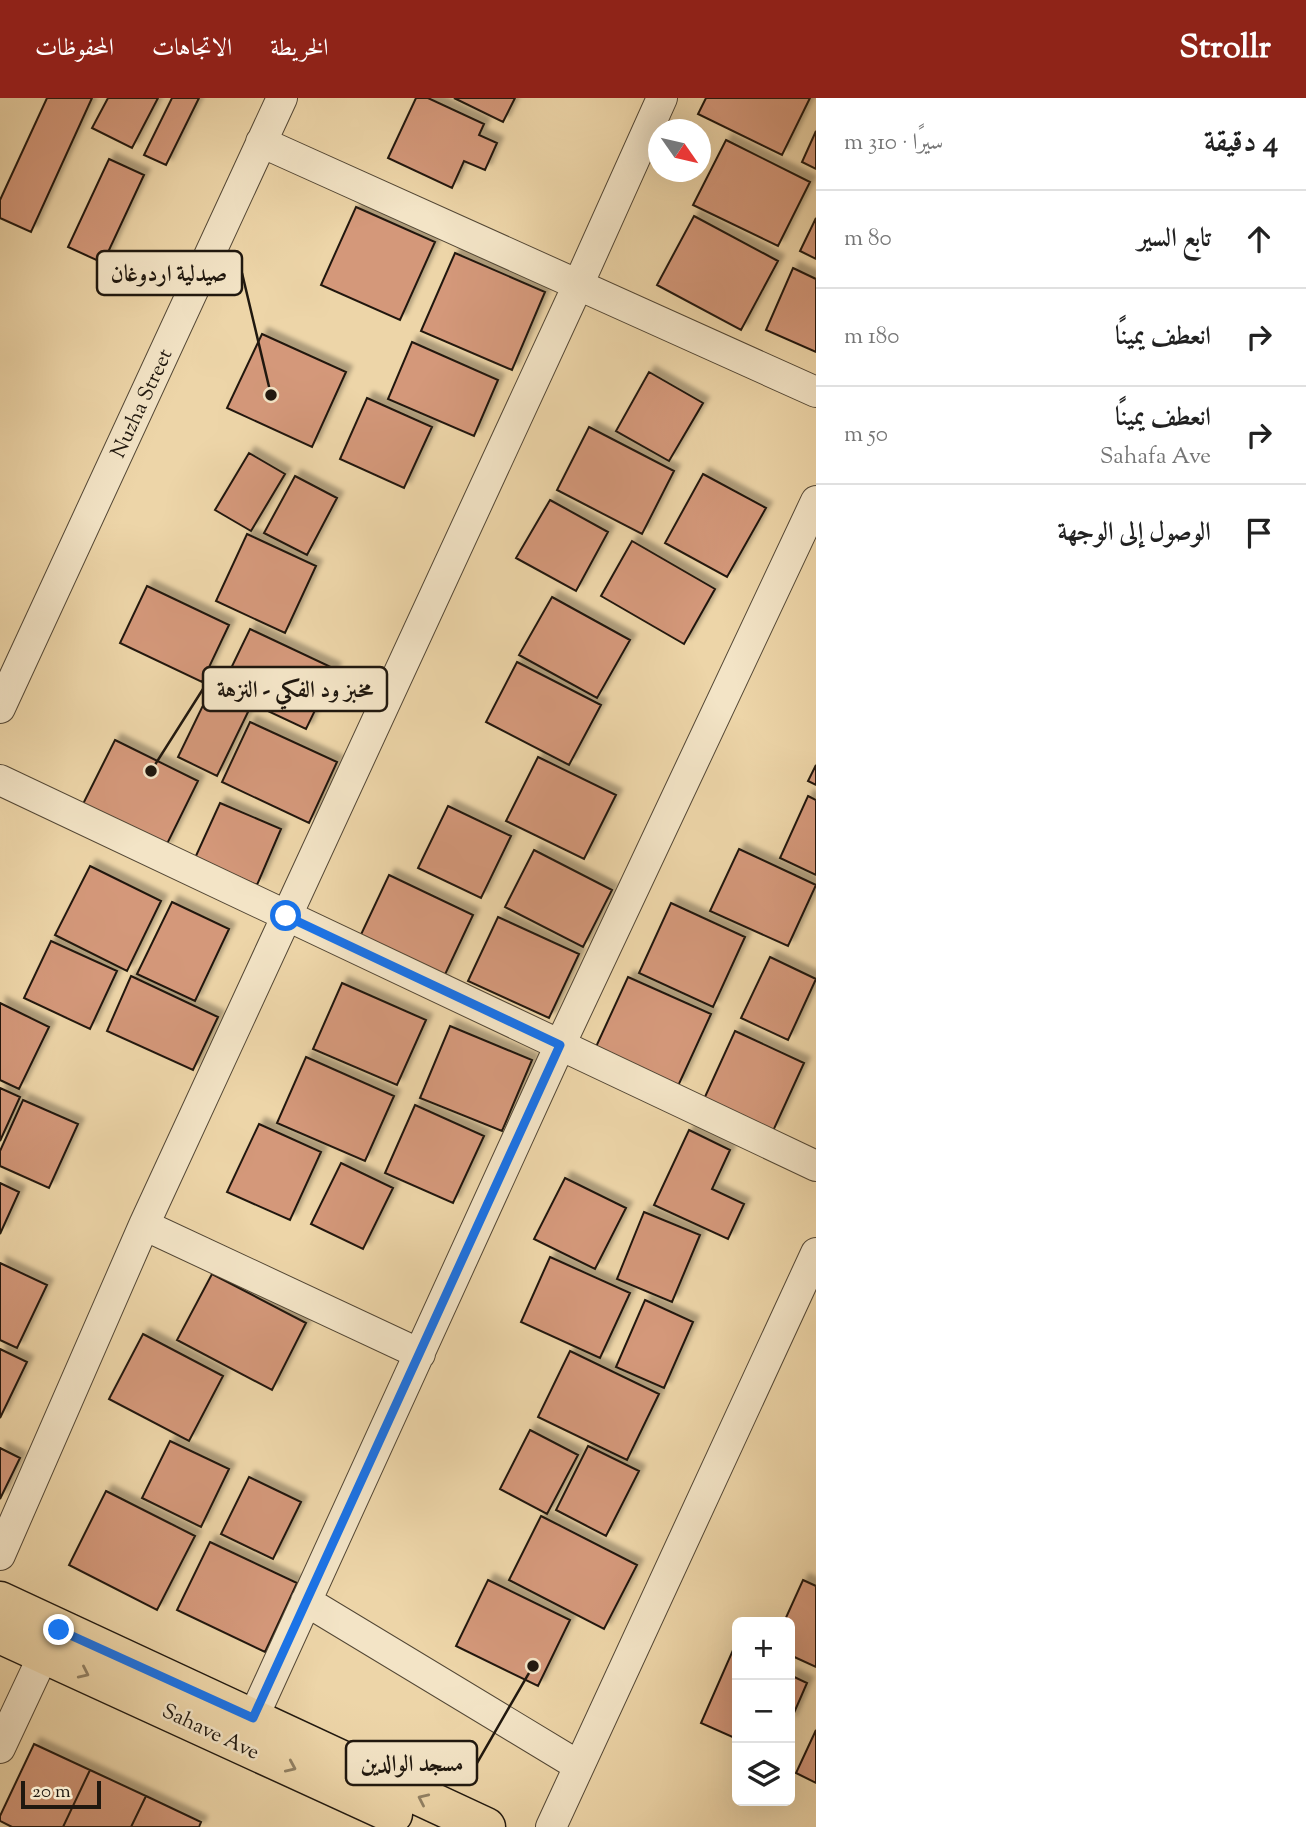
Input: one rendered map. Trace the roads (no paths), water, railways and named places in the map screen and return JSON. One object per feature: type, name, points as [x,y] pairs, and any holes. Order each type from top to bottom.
[{"type":"main road","points":[[0,1601],[486,1827]]},
{"type":"main road","name":"Sahave Ave","points":[[0,1634],[422,1827]]},
{"type":"street","name":"Nuzha Street","points":[[0,709],[282,98]]},
{"type":"street","points":[[0,1555],[144,1225],[662,98]]},
{"type":"street","points":[[261,142],[816,391]]},
{"type":"street","points":[[253,1718],[560,1045],[816,501]]},
{"type":"street","points":[[0,780],[816,1166]]},
{"type":"street","points":[[144,1225],[420,1354]]},
{"type":"street","points":[[551,1827],[816,1253]]},
{"type":"street","points":[[306,1601],[579,1766]]},
{"type":"street","points":[[0,1748],[44,1654]]},
{"type":"place","name":"صيدلية اردوغان","points":[[271,395]]},
{"type":"place","name":"مخبز ود الفكي - النزهة","points":[[151,771]]},
{"type":"place","name":"مسجد الوالدين","points":[[533,1666]]}]
